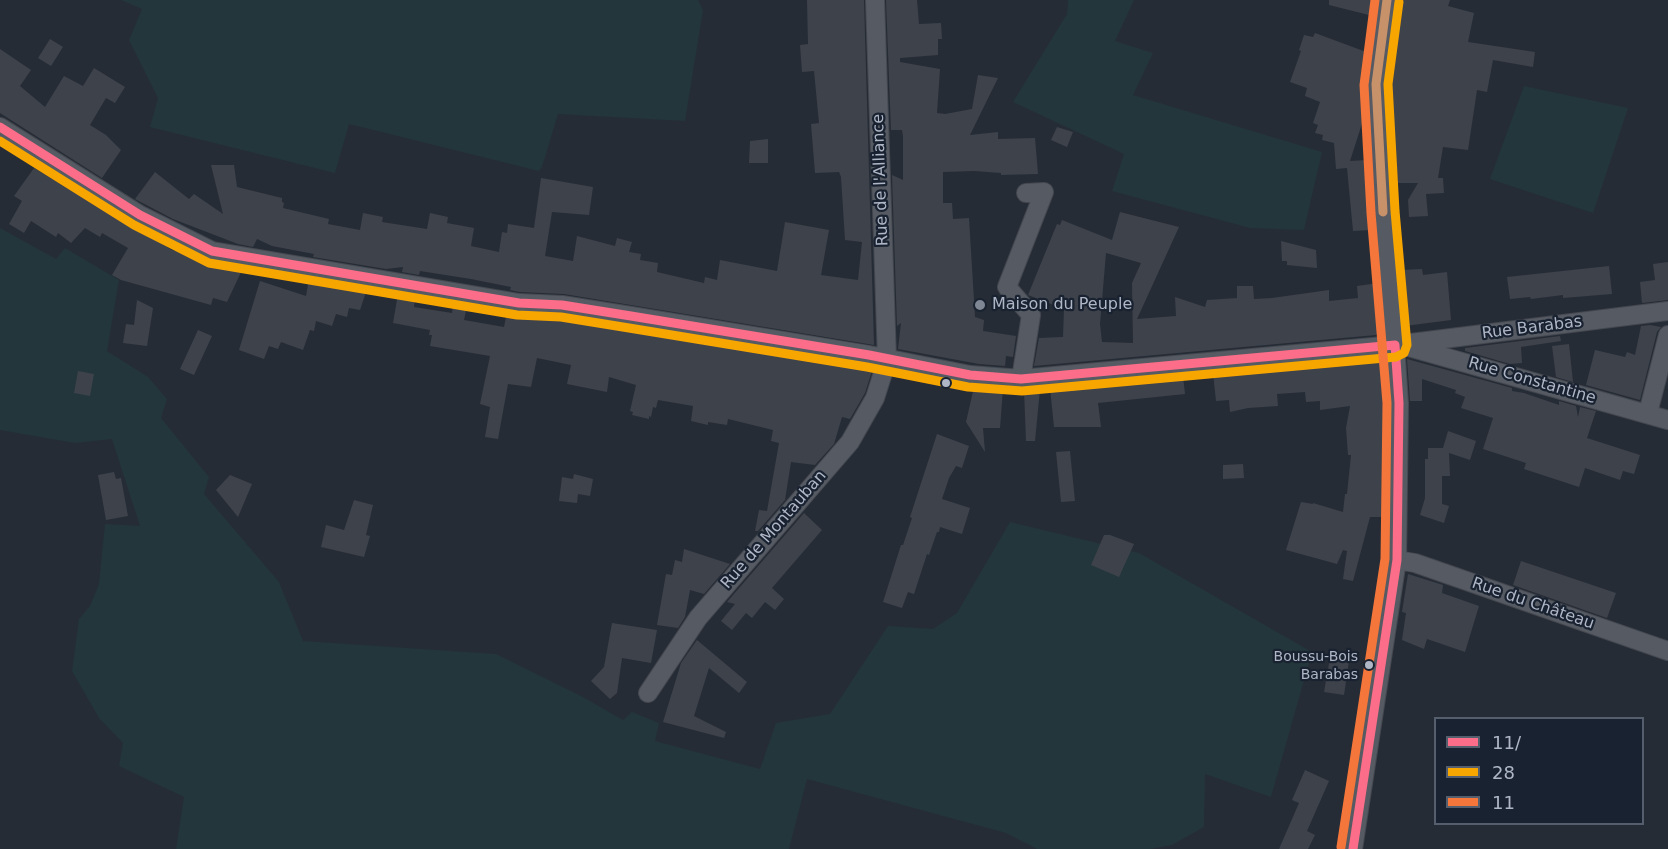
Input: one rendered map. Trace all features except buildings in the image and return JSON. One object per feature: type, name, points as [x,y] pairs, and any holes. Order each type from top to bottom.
[{"type":"street","name":"Rue de l'Alliance","points":[[875,0],[887,360]]},
{"type":"street","points":[[1353,849],[1398,560],[1399,403],[1383,212],[1376,84],[1387,0]]},
{"type":"street","points":[[0,128],[140,215],[209,250],[519,303],[562,305],[641,317],[851,352],[970,375],[1021,379],[1395,345]]},
{"type":"street","points":[[1021,379],[1031,315],[1007,287],[1044,192],[1026,194]]},
{"type":"street","name":"Rue Barabas","points":[[1395,345],[1668,311]]},
{"type":"street","points":[[1648,413],[1668,335]]},
{"type":"street","name":"Rue Constantine","points":[[1395,345],[1414,348],[1668,420]]},
{"type":"street","name":"Rue de Montauban","points":[[648,693],[698,618],[850,442],[875,398],[887,360]]},
{"type":"street","name":"Rue du Château","points":[[1398,560],[1415,563],[1668,651]]},
{"type":"green space","points":[[121,0],[698,0],[703,10],[685,121],[558,114],[539,171],[349,124],[335,173],[150,127],[158,98],[129,40],[142,9]]},
{"type":"green space","points":[[1068,0],[1134,0],[1115,41],[1153,53],[1133,95],[1322,152],[1304,230],[1250,228],[1112,191],[1124,154],[1013,102],[1067,14]]},
{"type":"green space","points":[[1524,86],[1628,108],[1593,213],[1490,179]]},
{"type":"green space","points":[[0,228],[56,259],[65,248],[119,280],[107,351],[148,377],[167,399],[161,418],[209,477],[204,494],[279,582],[303,641],[496,654],[581,696],[623,720],[632,712],[659,723],[655,741],[760,769],[776,723],[830,714],[888,626],[933,629],[957,613],[1010,522],[1139,553],[1312,652],[1271,797],[1205,774],[1204,827],[1172,845],[1150,849],[1037,849],[1006,833],[807,779],[789,849],[176,849],[184,797],[119,766],[123,743],[99,718],[72,671],[79,619],[90,606],[99,584],[105,524],[140,526],[112,439],[75,443],[0,430]]},
{"type":"transit line","name":"11","points":[[1341,847],[1385,559],[1387,403],[1371,213],[1364,85],[1375,0]]},
{"type":"transit line","points":[[1383,212],[1376,84],[1387,0]]},
{"type":"transit line","name":"28","points":[[0,141],[134,225],[209,263],[517,315],[561,317],[629,328],[867,367],[968,387],[1022,391],[1396,357],[1404,353],[1407,345],[1395,211],[1388,84],[1399,2]]},
{"type":"transit line","name":"11/","points":[[0,127],[140,215],[212,251],[519,303],[562,305],[631,316],[869,355],[970,375],[1021,379],[1395,345],[1399,403],[1397,560],[1353,849]]},
{"type":"place","name":"Maison du Peuple","points":[[980,305]]},
{"type":"place","name":"Boussu-Bois Barabas","points":[[1369,665]]}]
